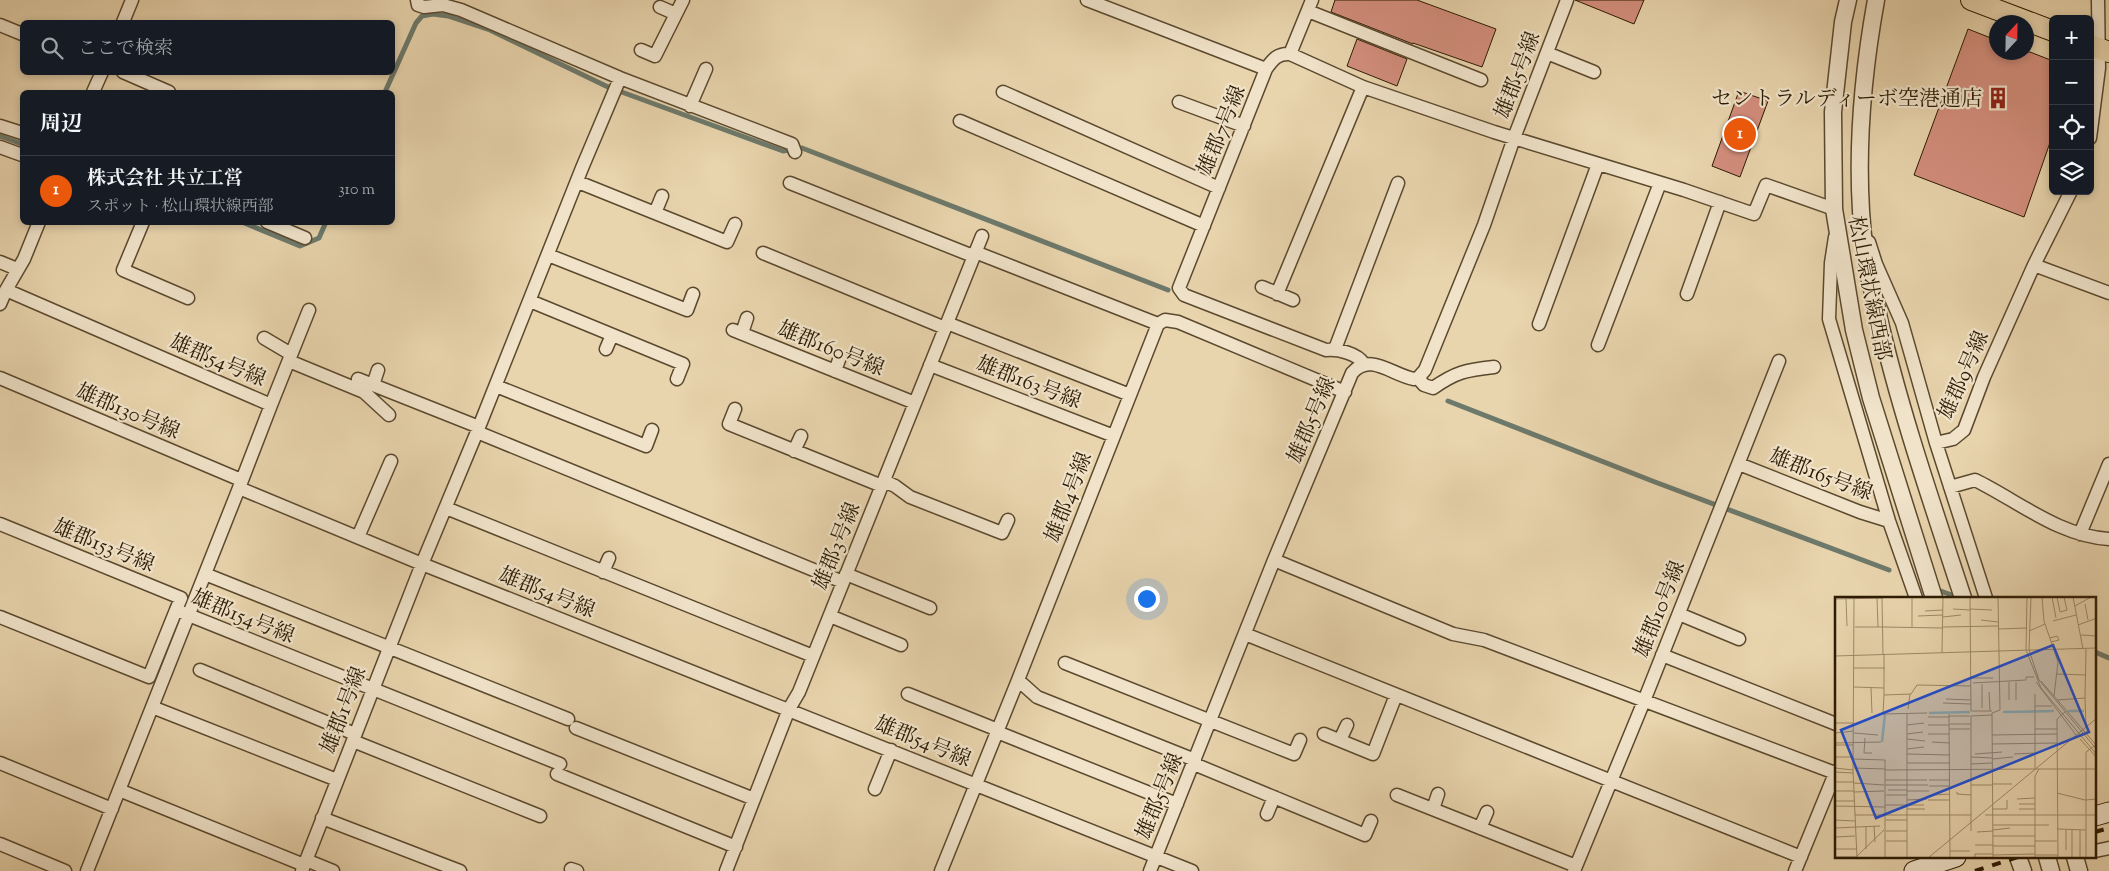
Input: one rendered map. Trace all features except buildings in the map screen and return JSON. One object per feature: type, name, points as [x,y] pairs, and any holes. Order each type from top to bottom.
[{"type":"main road","points":[[1971,0],[2049,29]]},
{"type":"main road","points":[[1914,871],[1953,858]]},
{"type":"street","points":[[123,20],[132,0]]},
{"type":"street","points":[[417,0],[418,5],[424,7],[443,4],[461,10],[617,84],[690,106],[794,148]]},
{"type":"street","points":[[641,50],[655,56],[683,0]]},
{"type":"street","points":[[1088,0],[1266,69]]},
{"type":"street","name":"雄郡5号線","points":[[1150,871],[1212,720],[1274,560],[1352,373],[1357,367],[1372,363],[1409,378],[1418,378],[1425,370],[1484,225],[1514,138],[1567,0]]},
{"type":"street","name":"松山環状線西部","points":[[1848,0],[1843,22],[1833,112],[1834,209],[1854,330],[1871,398],[1934,597]]},
{"type":"street","name":"松山環状線西部","points":[[1876,0],[1869,40],[1860,121],[1862,215],[1865,254],[1890,366],[1963,597]]},
{"type":"street","points":[[2094,112],[2098,87],[2098,0]]},
{"type":"street","points":[[1482,80],[1310,6],[1290,54],[1363,87],[1514,138],[1754,214],[1766,184],[1834,209]]},
{"type":"street","points":[[660,7],[676,14]]},
{"type":"street","points":[[0,25],[20,33]]},
{"type":"street","points":[[1547,53],[1594,72]]},
{"type":"street","name":"雄郡7号線","points":[[1290,54],[1282,54],[1273,59],[1266,69],[1179,288],[1184,294],[1308,344],[1326,350],[1335,349]]},
{"type":"street","points":[[690,106],[706,69]]},
{"type":"street","points":[[94,90],[101,75]]},
{"type":"street","points":[[130,75],[164,90]]},
{"type":"street","name":"雄郡1号線","points":[[304,865],[422,564],[496,386],[617,84]]},
{"type":"street","points":[[1277,294],[1363,87]]},
{"type":"street","points":[[1011,91],[1219,188]]},
{"type":"street","points":[[1179,102],[1244,126]]},
{"type":"street","points":[[960,122],[1204,226]]},
{"type":"street","points":[[0,126],[20,132]]},
{"type":"street","points":[[0,147],[20,154]]},
{"type":"street","points":[[1539,324],[1598,164]]},
{"type":"street","points":[[578,182],[727,242],[735,224]]},
{"type":"street","points":[[790,183],[1158,324],[1165,320],[1178,322],[1345,392]]},
{"type":"street","points":[[1598,345],[1660,183]]},
{"type":"street","points":[[1364,364],[1361,359],[1335,349],[1398,184]]},
{"type":"street","name":"雄郡9号線","points":[[1986,597],[1936,443],[1953,439],[1964,430],[1984,377],[2034,265],[2069,195]]},
{"type":"street","points":[[655,213],[662,196]]},
{"type":"street","points":[[1687,294],[1720,202]]},
{"type":"street","points":[[1862,215],[1876,264],[1902,323],[1936,443]]},
{"type":"street","points":[[0,304],[24,259],[38,225]]},
{"type":"street","points":[[142,225],[123,270],[188,298]]},
{"type":"street","points":[[280,225],[305,238]]},
{"type":"street","points":[[1837,226],[1831,264],[1829,319],[1889,520],[1916,597]]},
{"type":"street","name":"雄郡3号線","points":[[726,871],[789,709],[799,692],[982,236]]},
{"type":"street","points":[[763,253],[1130,395]]},
{"type":"street","points":[[548,255],[687,310],[693,294]]},
{"type":"street","points":[[0,262],[17,269]]},
{"type":"street","points":[[2034,265],[2109,293]]},
{"type":"street","points":[[1262,287],[1293,300]]},
{"type":"street","name":"雄郡54号線","points":[[6,290],[271,404],[240,484],[422,564],[1192,871]]},
{"type":"street","points":[[530,301],[682,364],[677,379]]},
{"type":"street","points":[[271,404],[309,310]]},
{"type":"street","name":"雄郡160号線","points":[[747,318],[737,332],[915,403]]},
{"type":"street","points":[[1592,322],[1605,327]]},
{"type":"street","name":"雄郡4号線","points":[[940,871],[1018,680],[1158,324]]},
{"type":"street","points":[[606,349],[612,335]]},
{"type":"street","points":[[264,338],[290,358],[364,392],[389,415]]},
{"type":"street","points":[[835,371],[840,358]]},
{"type":"street","name":"雄郡10号線","points":[[1575,868],[1679,614],[1779,361]]},
{"type":"street","name":"雄郡163号線","points":[[930,365],[1114,436]]},
{"type":"street","points":[[1418,378],[1424,385],[1433,388],[1451,376],[1464,371],[1494,367]]},
{"type":"street","points":[[372,384],[378,370]]},
{"type":"street","name":"雄郡130号線","points":[[0,378],[240,484]]},
{"type":"street","points":[[358,379],[478,430],[845,578],[930,608]]},
{"type":"street","points":[[496,386],[646,446],[652,430]]},
{"type":"street","points":[[571,416],[576,404]]},
{"type":"street","points":[[735,409],[729,424],[883,484],[895,486],[910,496],[1002,533],[1008,520]]},
{"type":"street","points":[[794,450],[801,436]]},
{"type":"street","points":[[358,537],[391,461]]},
{"type":"street","name":"雄郡165号線","points":[[1739,464],[1860,512],[1889,520]]},
{"type":"street","points":[[2080,534],[2109,464]]},
{"type":"street","points":[[1950,487],[1975,480],[2023,508],[2080,534],[2092,538],[2109,539]]},
{"type":"street","points":[[87,871],[152,707],[183,612],[205,574],[240,484]]},
{"type":"street","points":[[446,508],[813,656]]},
{"type":"street","name":"雄郡153号線","points":[[0,524],[181,598],[183,612]]},
{"type":"street","points":[[603,572],[609,558]]},
{"type":"street","points":[[1274,560],[1453,634],[1484,640],[1835,772]]},
{"type":"street","points":[[205,574],[754,799]]},
{"type":"street","name":"雄郡154号線","points":[[0,617],[149,678],[183,612],[373,689],[736,847]]},
{"type":"street","points":[[1679,614],[1739,638]]},
{"type":"street","points":[[830,616],[901,645]]},
{"type":"street","points":[[1245,634],[1801,857]]},
{"type":"street","points":[[1662,655],[1835,724]]},
{"type":"street","points":[[1065,663],[1294,754],[1300,740]]},
{"type":"street","points":[[200,670],[540,816]]},
{"type":"street","points":[[1018,680],[1036,697],[1195,762],[1366,836],[1372,821]]},
{"type":"street","points":[[908,694],[1177,804]]},
{"type":"street","points":[[1324,734],[1373,754],[1396,695]]},
{"type":"street","points":[[152,707],[337,780]]},
{"type":"street","points":[[1340,740],[1346,725]]},
{"type":"street","points":[[875,789],[891,750]]},
{"type":"street","points":[[0,763],[112,809]]},
{"type":"street","points":[[1795,871],[1835,774]]},
{"type":"street","points":[[119,790],[304,865],[333,871]]},
{"type":"street","points":[[1432,809],[1438,794]]},
{"type":"street","points":[[1397,795],[1575,868]]},
{"type":"street","points":[[1267,814],[1274,797]]},
{"type":"street","points":[[1480,828],[1487,812]]},
{"type":"street","points":[[322,818],[460,871]]},
{"type":"street","points":[[0,844],[65,871]]},
{"type":"street","points":[[2096,851],[2109,848]]},
{"type":"street","points":[[2018,858],[2023,871]]},
{"type":"street","points":[[2047,858],[2051,871]]},
{"type":"waterway","points":[[395,70],[416,23],[422,16],[433,14],[448,16],[490,30],[608,87],[783,151],[802,148],[1168,290]]},
{"type":"waterway","points":[[386,90],[393,75]]},
{"type":"waterway","points":[[0,136],[20,143]]},
{"type":"waterway","points":[[249,225],[300,246],[319,238],[325,225]]},
{"type":"waterway","points":[[1448,401],[1655,482],[1889,570]]},
{"type":"waterway","points":[[1935,589],[1957,597]]},
{"type":"waterway","points":[[2096,652],[2109,658]]},
{"type":"railway","points":[[2096,832],[2109,828]]},
{"type":"railway","points":[[1975,871],[2015,858]]},
{"type":"place","name":"セントラルディーボ空港通店","points":[[1998,98]]},
{"type":"place","name":"株式会社 共立工営","points":[[1740,134]]}]
